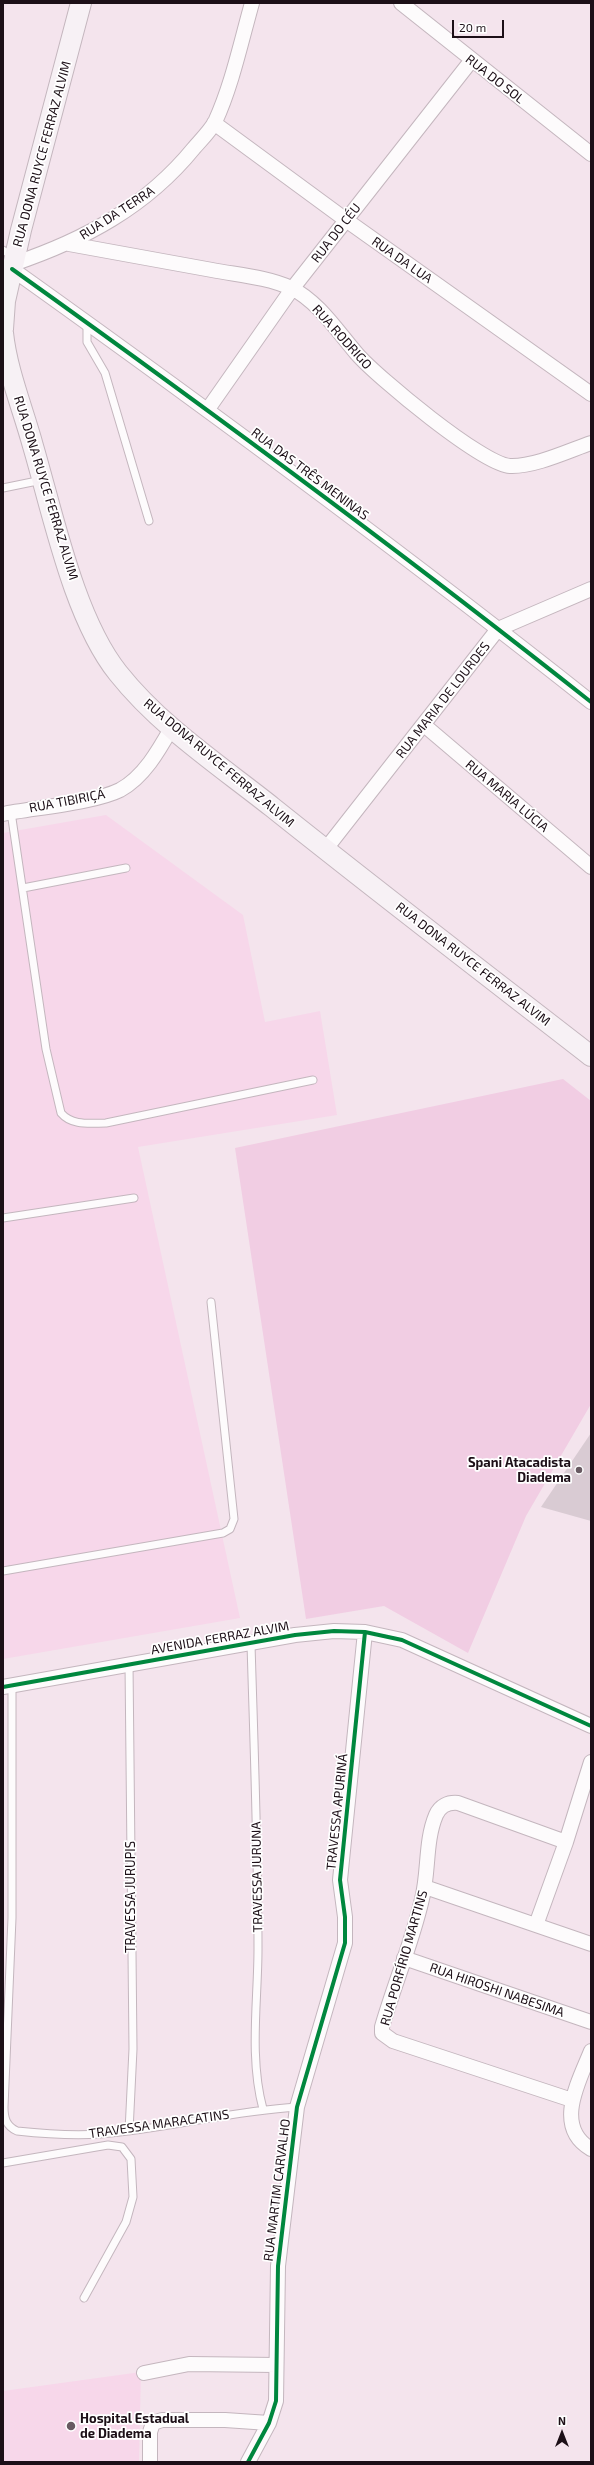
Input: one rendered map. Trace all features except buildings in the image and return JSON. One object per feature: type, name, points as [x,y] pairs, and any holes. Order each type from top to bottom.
[{"type":"main road","name":"RUA DONA RUYCE FERRAZ ALVIM","points":[[3,329],[9,267],[81,3]]},
{"type":"main road","name":"RUA DONA RUYCE FERRAZ ALVIM","points":[[3,333],[5,350],[74,583],[97,642],[117,672],[144,702],[172,727],[325,850],[591,1056]]},
{"type":"main road","points":[[3,397],[27,425]]},
{"type":"street","name":"RUA DA TERRA","points":[[9,267],[69,244],[142,200],[166,181],[214,123],[225,96],[252,3]]},
{"type":"street","name":"RUA DO SOL","points":[[400,3],[471,61],[591,154]]},
{"type":"street","name":"RUA DO CÉU","points":[[208,409],[292,289],[471,61]]},
{"type":"street","name":"RUA DA LUA","points":[[214,123],[346,220],[591,394]]},
{"type":"street","name":"RUA RODRIGO","points":[[69,244],[258,278],[292,289],[315,306],[367,365],[385,382],[490,460],[510,466],[527,464],[591,443]]},
{"type":"street","name":"RUA DAS TRÊS MENINAS","points":[[9,267],[208,409],[498,629],[591,702]]},
{"type":"street","name":"RUA MARIA DE LOURDES","points":[[325,850],[498,629],[591,589]]},
{"type":"street","name":"RUA MARIA LÚCIA","points":[[424,725],[591,867]]},
{"type":"street","name":"RUA TIBIRIÇÁ","points":[[7,813],[98,797],[120,790],[136,777],[158,752],[172,727]]},
{"type":"street","name":"AVENIDA FERRAZ ALVIM","points":[[7,1686],[252,1644],[295,1635],[334,1631],[365,1632],[402,1640],[432,1652],[591,1726]]},
{"type":"street","name":"TRAVESSA APURINÁ","points":[[297,2107],[345,1943],[345,1917],[340,1880],[365,1632]]},
{"type":"street","points":[[536,1925],[566,1842],[591,1762]]},
{"type":"street","name":"RUA PORFÍRIO MARTINS","points":[[566,1842],[458,1803],[451,1802],[444,1806],[437,1814],[432,1827],[425,1887],[382,2027],[382,2033],[386,2037],[572,2100]]},
{"type":"street","points":[[425,1887],[591,1944]]},
{"type":"street","name":"RUA HIROSHI NABESIMA","points":[[404,1958],[591,2022]]},
{"type":"street","points":[[591,2051],[572,2100],[572,2124],[575,2134],[581,2143],[591,2148]]},
{"type":"street","name":"RUA MARTIM CARVALHO","points":[[248,2462],[269,2423],[276,2401],[278,2266],[297,2107]]},
{"type":"street","points":[[144,2373],[189,2364],[276,2365]]},
{"type":"street","points":[[150,2462],[150,2432],[152,2423],[162,2420],[225,2420],[269,2423]]},
{"type":"lane","points":[[87,322],[87,342],[105,373],[149,521]]},
{"type":"lane","points":[[3,488],[43,479]]},
{"type":"lane","points":[[7,813],[23,888],[46,1049],[61,1113],[67,1120],[82,1123],[106,1123],[313,1080]]},
{"type":"lane","points":[[23,888],[126,868]]},
{"type":"lane","points":[[3,1218],[134,1198]]},
{"type":"lane","points":[[3,1571],[223,1533],[230,1529],[234,1519],[211,1302]]},
{"type":"lane","name":"TRAVESSA JURUNA","points":[[252,1644],[258,1949],[256,2033],[258,2087],[263,2109]]},
{"type":"lane","name":"TRAVESSA JURUPIS","points":[[129,1664],[133,2048],[129,2131]]},
{"type":"lane","name":"TRAVESSA MARACATINS","points":[[7,1686],[12,1918],[4,2115],[10,2128],[17,2131],[66,2136],[129,2131],[263,2109],[297,2107]]},
{"type":"lane","points":[[3,2163],[108,2145],[122,2147],[131,2159],[133,2197],[126,2222],[84,2298]]},
{"type":"shaded area","points":[[106,815],[243,915],[265,1022],[320,1011],[337,1115],[138,1147],[240,1618],[3,1659],[3,833]]},
{"type":"shaded area","points":[[563,1079],[591,1101],[591,1404],[526,1516],[468,1653],[384,1606],[306,1619],[235,1148]]},
{"type":"shaded area","name":"Hospital Estadual de Diadema","points":[[141,2372],[139,2462],[3,2462],[3,2391]]},
{"type":"cycle path","points":[[12,269],[304,482],[520,646],[591,702]]},
{"type":"cycle path","points":[[3,1687],[295,1635],[334,1631],[365,1632],[402,1640],[591,1726]]},
{"type":"cycle path","points":[[248,2462],[269,2423],[276,2401],[278,2266],[297,2107],[345,1943],[345,1917],[340,1880],[365,1632]]},
{"type":"place","name":"Spani Atacadista Diadema","points":[[579,1470]]},
{"type":"place","name":"Hospital Estadual de Diadema","points":[[71,2426]]}]
